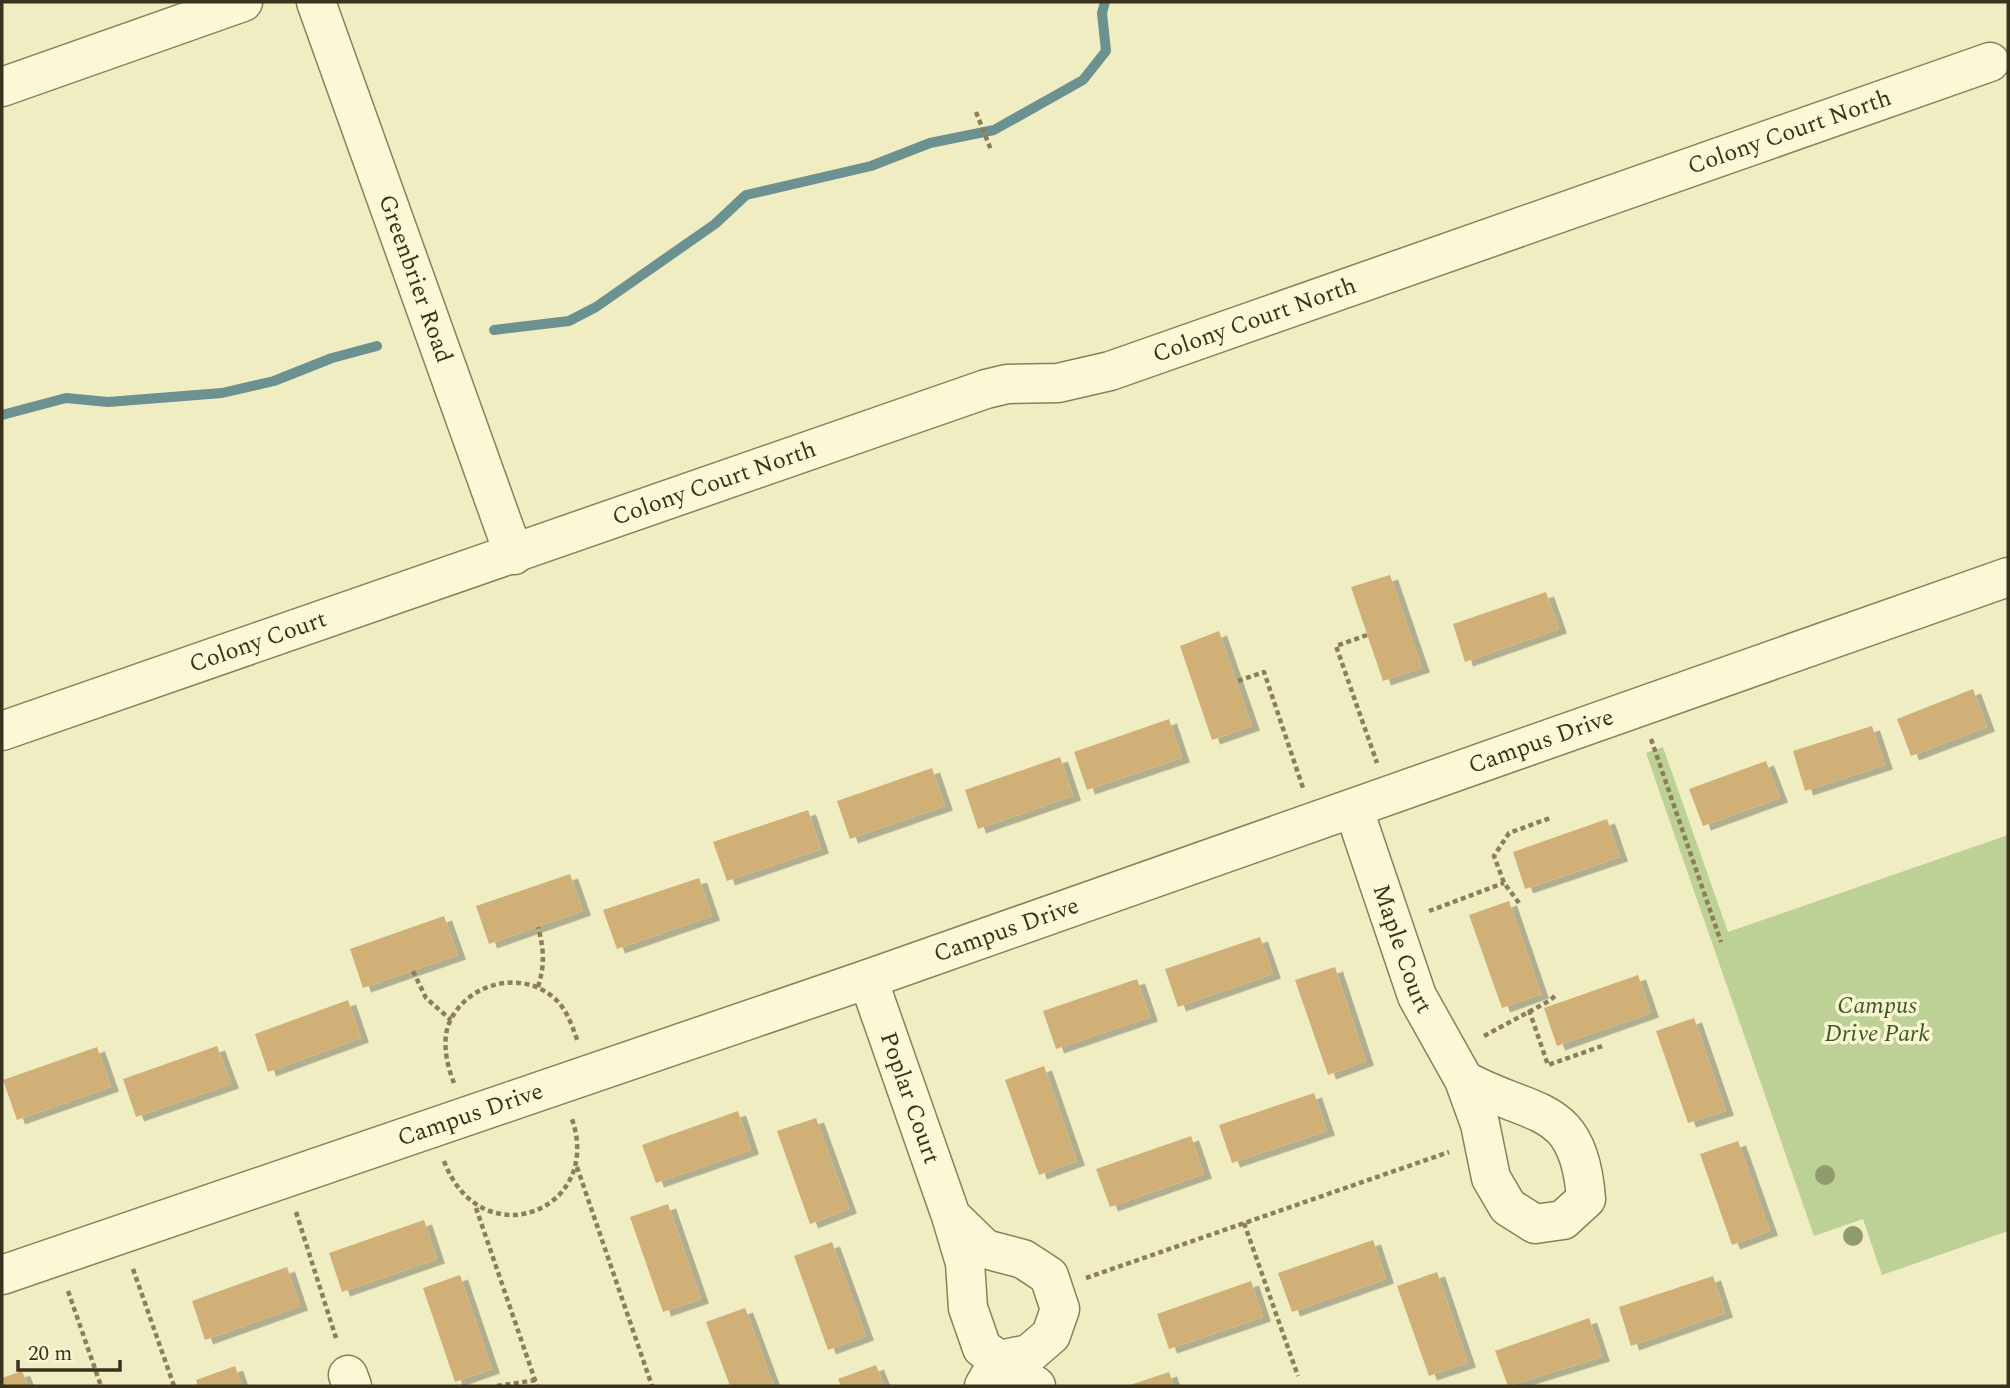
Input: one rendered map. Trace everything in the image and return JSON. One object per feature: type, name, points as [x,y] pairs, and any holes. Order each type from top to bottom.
[{"type":"street","points":[[2,87],[243,2]]},
{"type":"street","name":"Greenbrier Road","points":[[316,2],[514,555]]},
{"type":"street","name":"Colony Court North","points":[[514,555],[986,389],[1007,384],[1058,383],[1110,372],[1990,62]]},
{"type":"street","name":"Colony Court","points":[[2,731],[514,555]]},
{"type":"street","name":"Campus Drive","points":[[2,1275],[1354,810],[2008,577]]},
{"type":"street","name":"Maple Court","points":[[1354,810],[1417,996],[1464,1080]]},
{"type":"street","name":"Poplar Court","points":[[868,979],[951,1216],[965,1263],[968,1308],[992,1373],[1029,1354],[1051,1335],[1060,1308],[1049,1276],[1023,1259],[985,1249],[951,1216]]},
{"type":"street","points":[[992,1373],[1036,1386]]},
{"type":"path","points":[[976,112],[991,150]]},
{"type":"path","points":[[1367,635],[1336,646],[1379,771]]},
{"type":"path","points":[[1238,681],[1264,672],[1305,795]]},
{"type":"path","points":[[1649,735],[1721,942]]},
{"type":"path","points":[[1520,903],[1504,883],[1494,856],[1509,833],[1550,818]]},
{"type":"path","points":[[1429,911],[1504,883]]},
{"type":"path","points":[[538,927],[544,952],[544,970],[538,987]]},
{"type":"path","points":[[413,971],[426,998],[451,1020]]},
{"type":"path","points":[[456,1088],[446,1055],[451,1020],[472,994],[486,988],[503,983],[538,987],[555,999],[567,1015],[579,1046]]},
{"type":"path","points":[[1484,1036],[1556,995]]},
{"type":"path","points":[[1529,1010],[1548,1065],[1605,1045]]},
{"type":"path","points":[[568,1108],[576,1132],[577,1167],[652,1386]]},
{"type":"path","points":[[1080,1280],[1460,1149]]},
{"type":"path","points":[[440,1151],[451,1178],[476,1207],[537,1386]]},
{"type":"path","points":[[476,1207],[503,1216],[524,1215],[542,1209],[557,1198],[577,1167]]},
{"type":"path","points":[[295,1211],[336,1338]]},
{"type":"path","points":[[1244,1223],[1298,1376]]},
{"type":"path","points":[[133,1267],[174,1386]]},
{"type":"path","points":[[67,1288],[101,1386]]},
{"type":"path","points":[[497,1386],[536,1380]]},
{"type":"green space","name":"Campus Drive Park","points":[[1663,747],[1728,932],[2008,835],[2008,1231],[1882,1275],[1863,1219],[1814,1236],[1646,753]]},
{"type":"building","points":[[1390,575],[1422,668],[1383,681],[1351,587]]},
{"type":"building","points":[[1546,592],[1559,629],[1465,662],[1453,624]]},
{"type":"building","points":[[1219,631],[1252,726],[1212,740],[1180,646]]},
{"type":"building","points":[[1973,689],[1987,727],[1911,756],[1897,719]]},
{"type":"building","points":[[1169,719],[1182,758],[1087,790],[1074,752]]},
{"type":"building","points":[[1872,726],[1885,765],[1805,791],[1793,751]]},
{"type":"building","points":[[1060,757],[1073,796],[978,829],[965,790]]},
{"type":"building","points":[[1766,761],[1780,798],[1703,826],[1689,789]]},
{"type":"building","points":[[932,768],[945,806],[850,839],[837,801]]},
{"type":"building","points":[[808,810],[821,849],[727,881],[713,842]]},
{"type":"building","points":[[1607,819],[1620,857],[1525,889],[1513,852]]},
{"type":"building","points":[[570,874],[583,911],[489,944],[476,906]]},
{"type":"building","points":[[699,878],[712,916],[617,949],[603,910]]},
{"type":"building","points":[[1509,901],[1541,994],[1502,1008],[1469,915]]},
{"type":"building","points":[[444,916],[458,955],[363,988],[350,949]]},
{"type":"building","points":[[1260,937],[1273,974],[1178,1007],[1165,969]]},
{"type":"building","points":[[1335,967],[1366,1061],[1328,1075],[1295,980]]},
{"type":"building","points":[[1638,975],[1651,1013],[1557,1046],[1544,1008]]},
{"type":"building","points":[[1137,979],[1150,1017],[1056,1049],[1043,1011]]},
{"type":"building","points":[[348,1000],[361,1038],[268,1072],[255,1034]]},
{"type":"building","points":[[1694,1018],[1726,1111],[1688,1123],[1656,1031]]},
{"type":"building","points":[[217,1046],[231,1084],[136,1117],[123,1079]]},
{"type":"building","points":[[97,1047],[111,1087],[17,1120],[3,1080]]},
{"type":"building","points":[[1044,1066],[1077,1161],[1039,1175],[1005,1080]]},
{"type":"building","points":[[1314,1093],[1327,1131],[1232,1163],[1219,1125]]},
{"type":"building","points":[[738,1111],[751,1150],[656,1183],[642,1145]]},
{"type":"building","points":[[816,1118],[849,1209],[810,1224],[777,1131]]},
{"type":"building","points":[[1191,1136],[1204,1174],[1110,1207],[1096,1169]]},
{"type":"building","points":[[1738,1141],[1770,1231],[1732,1245],[1700,1154]]},
{"type":"building","points":[[668,1204],[701,1299],[663,1312],[630,1217]]},
{"type":"building","points":[[424,1220],[437,1259],[342,1292],[329,1253]]},
{"type":"building","points":[[1373,1240],[1386,1279],[1292,1312],[1278,1273]]},
{"type":"building","points":[[832,1242],[866,1336],[828,1350],[794,1256]]},
{"type":"building","points":[[287,1267],[300,1306],[205,1340],[192,1301]]},
{"type":"building","points":[[1437,1272],[1468,1363],[1429,1376],[1397,1286]]},
{"type":"building","points":[[460,1275],[492,1369],[455,1382],[423,1288]]},
{"type":"building","points":[[1713,1276],[1725,1313],[1631,1346],[1619,1307]]},
{"type":"building","points":[[1251,1281],[1263,1317],[1169,1349],[1157,1314]]},
{"type":"building","points":[[745,1308],[774,1386],[730,1386],[706,1322]]},
{"type":"building","points":[[1589,1318],[1602,1357],[1508,1386],[1495,1351]]},
{"type":"building","points":[[876,1365],[884,1386],[841,1386],[838,1379]]},
{"type":"building","points":[[235,1366],[242,1386],[198,1386],[196,1380]]},
{"type":"building","points":[[22,1371],[28,1386],[2,1386],[2,1378]]},
{"type":"building","points":[[1169,1372],[1174,1386],[1127,1386]]},
{"type":"waterway","points":[[494,330],[569,321],[596,307],[715,224],[746,195],[871,166],[930,143],[994,130],[1083,80],[1106,51],[1102,13],[1105,2]]},
{"type":"waterway","points":[[2,415],[66,398],[108,402],[222,393],[274,381],[332,358],[377,346]]}]
